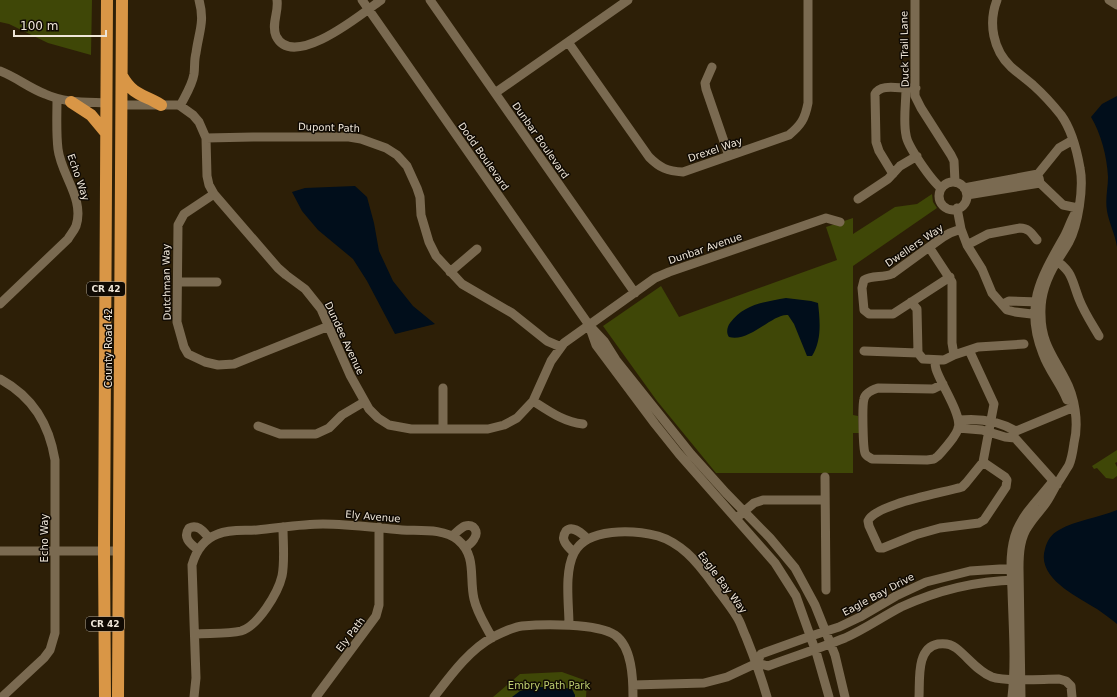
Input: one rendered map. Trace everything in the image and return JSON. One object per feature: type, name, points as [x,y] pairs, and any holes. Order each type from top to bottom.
[{"type":"highway","name":"County Road 42","points":[[105,697],[104,551],[107,0]]},
{"type":"highway","name":"County Road 42","points":[[118,697],[122,0]]},
{"type":"highway","points":[[122,76],[129,87],[138,94],[161,105]]},
{"type":"highway","points":[[107,85],[122,105]]},
{"type":"highway","points":[[71,102],[91,115],[106,133]]},
{"type":"highway","points":[[106,103],[122,127]]},
{"type":"street","points":[[122,105],[180,106],[194,75],[196,52],[202,24],[199,0]]},
{"type":"street","points":[[277,0],[278,10],[274,24],[276,36],[284,45],[295,48],[323,39],[381,0]]},
{"type":"street","name":"Dodd Boulevard","points":[[362,0],[589,325]]},
{"type":"street","name":"Dunbar Boulevard","points":[[430,0],[635,293]]},
{"type":"street","points":[[495,94],[628,0]]},
{"type":"street","name":"Drexel Way","points":[[568,42],[649,157],[657,166],[669,171],[682,172],[789,135],[800,127],[806,114],[808,103],[808,0]]},
{"type":"street","name":"Duck Trail Lane","points":[[915,0],[915,96],[916,100],[954,161],[955,182]]},
{"type":"street","points":[[997,0],[993,21],[994,39],[997,47],[1011,67],[1045,96],[1062,117],[1073,140],[1081,171],[1081,188],[1078,208],[1071,218],[1054,259],[1040,282],[1037,336],[1072,407],[1076,431],[1069,465],[1055,483],[1027,513],[1019,556],[1015,568],[1018,679],[1021,697]]},
{"type":"street","points":[[1109,0],[1117,4]]},
{"type":"street","points":[[712,67],[705,83],[706,89],[729,156]]},
{"type":"street","points":[[0,71],[43,94],[57,99],[71,102],[106,103]]},
{"type":"street","points":[[892,174],[879,151],[876,142],[875,99],[877,90],[881,88],[916,88]]},
{"type":"street","points":[[906,88],[906,136],[917,156],[937,184],[942,188]]},
{"type":"street","name":"Echo Way","points":[[0,304],[68,240],[75,227],[78,215],[78,203],[61,164],[58,149],[57,99]]},
{"type":"street","name":"Dundee Avenue","points":[[180,106],[193,115],[199,122],[206,138],[207,176],[209,185],[214,194],[278,268],[314,298],[329,326],[350,376],[364,402],[378,418],[396,427],[411,429],[482,429],[497,427],[517,418],[533,401],[552,361],[561,347],[589,325]]},
{"type":"street","name":"Dupont Path","points":[[206,138],[348,137],[361,138],[386,148],[397,155],[407,166],[420,197],[421,215],[429,242],[436,256],[450,272],[468,289],[496,303],[512,313],[547,340],[561,347]]},
{"type":"street","points":[[965,192],[1039,179],[1059,148],[1073,140]]},
{"type":"street","points":[[858,199],[888,179],[900,166],[917,156]]},
{"type":"street","points":[[1039,179],[1064,205],[1078,208]]},
{"type":"street","points":[[955,182],[962,185],[965,192],[965,202],[957,208],[949,209],[943,205],[939,197],[942,188],[947,183],[955,182]]},
{"type":"street","name":"Dutchman Way","points":[[214,194],[184,214],[178,225],[177,322],[184,347],[188,354],[205,362],[218,365],[234,364],[329,326]]},
{"type":"street","points":[[957,208],[961,229],[967,245],[982,268],[992,293],[1007,310],[1037,315]]},
{"type":"street","name":"Dunbar Avenue","points":[[589,325],[655,278],[676,269],[826,218],[840,222]]},
{"type":"street","points":[[967,245],[988,234],[1020,228],[1025,228],[1030,231],[1037,240]]},
{"type":"street","name":"Dwellers Way","points":[[950,277],[893,314],[866,313],[864,310],[863,282],[866,278],[886,277],[892,274],[950,233],[961,229]]},
{"type":"street","points":[[929,247],[952,282],[952,343],[954,354]]},
{"type":"street","points":[[450,272],[477,249]]},
{"type":"street","points":[[1054,259],[1068,270],[1080,300],[1099,336]]},
{"type":"street","points":[[178,282],[216,282]]},
{"type":"street","points":[[1003,304],[1008,301],[1038,302]]},
{"type":"street","points":[[911,302],[917,309],[918,353],[923,359],[944,360],[954,354],[988,345],[1024,344]]},
{"type":"street","points":[[589,325],[604,341],[616,360],[691,454],[770,538],[795,568],[815,606],[835,655],[845,697]]},
{"type":"street","points":[[589,325],[596,345],[655,424],[679,454],[776,563],[796,596],[825,677],[830,697]]},
{"type":"street","points":[[968,350],[994,404],[983,462],[962,487],[901,502],[872,516],[868,521],[869,526],[879,548],[883,548],[915,535],[940,528],[979,523],[984,520],[1006,487],[1007,483],[1002,474],[983,462]]},
{"type":"street","points":[[864,351],[918,353]]},
{"type":"street","points":[[936,360],[935,368],[959,424]]},
{"type":"street","name":"Echo Way","points":[[0,379],[12,385],[31,403],[45,425],[52,443],[55,460],[55,633],[50,650],[44,658],[2,697]]},
{"type":"street","points":[[943,384],[933,389],[878,388],[868,393],[864,399],[865,452],[868,457],[872,459],[934,459],[944,448],[959,424],[979,419],[1001,424],[1015,435],[1055,483]]},
{"type":"street","points":[[443,388],[443,429]]},
{"type":"street","points":[[533,401],[560,418],[583,424]]},
{"type":"street","points":[[258,426],[280,434],[316,434],[329,428],[342,415],[364,402]]},
{"type":"street","points":[[959,424],[989,432],[1015,435],[1072,407]]},
{"type":"street","points":[[825,477],[826,590]]},
{"type":"street","points":[[737,518],[754,503],[767,500],[825,500]]},
{"type":"street","name":"Ely Avenue","points":[[195,634],[192,584],[193,562],[198,550],[209,538],[219,534],[228,531],[324,524],[427,531],[452,536]]},
{"type":"street","points":[[198,550],[187,540],[186,536],[188,528],[196,526],[200,528],[209,538]]},
{"type":"street","points":[[465,548],[474,540],[476,530],[473,526],[463,526],[452,536],[465,548],[470,558],[474,600],[492,638]]},
{"type":"street","points":[[194,697],[196,678],[195,634],[240,631],[250,627],[260,616],[279,587],[282,574],[283,527]]},
{"type":"street","name":"Ely Path","points":[[316,697],[376,616],[379,605],[379,527]]},
{"type":"street","points":[[569,625],[568,578],[574,553],[564,542],[563,536],[569,529],[574,529],[588,539]]},
{"type":"street","name":"Eagle Bay Way","points":[[574,553],[580,545],[588,539],[604,533],[638,533],[658,536],[674,543],[687,552],[704,572],[738,618],[757,663],[767,697]]},
{"type":"street","points":[[0,551],[118,551]]},
{"type":"street","name":"Eagle Bay Drive","points":[[757,663],[761,654],[826,632],[860,618],[896,596],[920,584],[970,571],[1015,568]]},
{"type":"street","name":"Eagle Bay Drive","points":[[633,685],[704,683],[727,677],[757,663],[768,666],[844,638],[864,629],[900,608],[941,591],[974,584],[1015,580]]},
{"type":"street","points":[[434,697],[470,654],[492,638],[520,626],[569,625],[600,629],[615,635],[624,646],[629,658],[633,685],[633,697]]},
{"type":"street","points":[[918,697],[924,656],[930,647],[940,643],[954,647],[986,674],[999,678],[1064,680],[1070,684],[1072,689],[1072,697]]},
{"type":"street","points":[[1012,697],[1018,679]]},
{"type":"green space","points":[[0,0],[92,0],[91,55],[48,43],[9,24],[0,22]]},
{"type":"green space","points":[[932,194],[933,202],[937,208],[853,266],[853,415],[858,416],[859,433],[853,433],[853,473],[716,473],[657,401],[603,326],[661,286],[679,317],[837,260],[826,227],[853,218],[853,234],[895,207],[917,204]]},
{"type":"green space","points":[[1117,450],[1117,462],[1115,463],[1117,467],[1117,476],[1113,479],[1106,478],[1097,468],[1094,469],[1092,466]]},
{"type":"green space","name":"Embry Path Park","points":[[562,672],[587,681],[586,697],[493,697],[520,674]]},
{"type":"water","points":[[1117,96],[1117,247],[1106,207],[1108,177],[1105,153],[1101,138],[1091,117],[1102,104]]},
{"type":"water","points":[[355,186],[367,197],[379,251],[393,281],[413,306],[435,324],[395,334],[367,281],[353,259],[318,230],[302,211],[292,192],[305,188]]},
{"type":"water","points":[[786,298],[818,303],[820,323],[819,337],[812,356],[807,356],[794,324],[788,315],[775,318],[745,336],[737,338],[729,337],[727,332],[729,325],[742,312],[755,305]]},
{"type":"water","points":[[1117,510],[1117,624],[1052,578],[1044,559],[1047,543],[1056,532],[1073,524]]},
{"type":"water","points":[[534,687],[558,687],[572,689],[575,697],[512,697],[520,691]]}]
